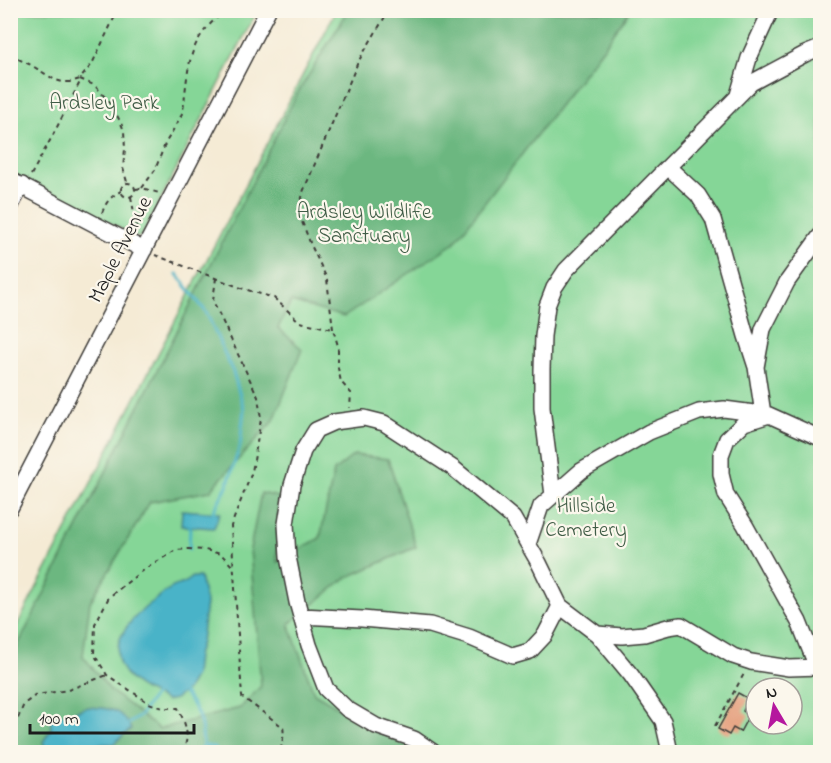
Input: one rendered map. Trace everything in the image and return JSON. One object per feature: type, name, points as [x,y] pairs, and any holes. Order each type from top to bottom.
[{"type":"street","name":"Maple Avenue","points":[[10,508],[141,243],[268,10]]},
{"type":"street","points":[[737,98],[750,58],[771,10]]},
{"type":"street","points":[[553,495],[542,408],[543,347],[548,306],[554,288],[566,270],[751,83],[820,48]]},
{"type":"street","points":[[668,167],[698,195],[713,219],[756,367],[766,414]]},
{"type":"street","points":[[10,207],[21,180],[141,243]]},
{"type":"street","points":[[756,367],[763,330],[787,282],[820,236]]},
{"type":"street","points":[[528,544],[542,506],[581,471],[649,432],[699,412],[724,409],[766,414],[820,438]]},
{"type":"street","points":[[597,634],[622,636],[644,634],[681,625],[734,656],[751,662],[789,668],[819,667],[800,622],[726,495],[721,474],[721,455],[727,439],[744,423],[766,414]]},
{"type":"street","points":[[433,753],[414,739],[376,726],[347,710],[326,689],[309,645],[288,557],[286,524],[292,485],[303,450],[316,430],[334,422],[364,418],[384,423],[453,468],[513,518],[560,606],[597,634],[631,675],[663,721],[670,753]]},
{"type":"street","points":[[301,616],[430,625],[469,637],[513,656],[530,651],[545,635],[560,606]]},
{"type":"path","points":[[21,180],[33,173],[81,79],[92,64],[117,10]]},
{"type":"path","points":[[142,188],[155,170],[165,144],[183,111],[193,49],[204,30],[227,10]]},
{"type":"path","points":[[349,420],[351,393],[341,382],[338,368],[338,346],[333,329],[327,279],[299,214],[303,192],[358,62],[389,10]]},
{"type":"path","points":[[10,55],[55,80],[70,82],[81,79],[94,85],[100,91],[112,106],[124,131],[123,168],[127,182]]},
{"type":"path","points":[[127,182],[134,184],[136,189]]},
{"type":"path","points":[[100,218],[106,202],[121,191],[123,184],[127,182]]},
{"type":"path","points":[[136,189],[142,188],[163,194]]},
{"type":"path","points":[[130,197],[136,189]]},
{"type":"path","points":[[121,191],[126,197],[130,197]]},
{"type":"path","points":[[130,197],[141,243],[216,278],[274,298],[300,322],[333,329]]},
{"type":"path","points":[[216,278],[213,301],[258,397],[261,419],[252,472],[231,526],[242,697],[283,727],[285,736],[281,744],[281,753]]},
{"type":"path","points":[[181,753],[188,730],[178,708],[163,708],[149,703],[107,675],[94,654],[95,624],[109,597],[143,570],[176,550],[205,550],[220,554],[234,568]]},
{"type":"path","points":[[715,726],[751,662]]},
{"type":"path","points":[[18,753],[12,741],[24,704],[36,695],[68,690],[107,675]]},
{"type":"green space","name":"Ardsley Park","points":[[10,11],[257,11],[139,238],[11,173]]},
{"type":"green space","name":"Hillside Cemetery","points":[[336,11],[820,11],[820,752],[11,752],[10,639]]},
{"type":"green space","name":"Ardsley Wildlife Sanctuary","points":[[348,11],[629,11],[454,243],[344,317],[291,302],[278,328],[302,349],[274,420],[210,491],[150,502],[90,602],[83,656],[111,691],[159,729],[240,708],[261,686],[250,549],[261,493],[279,497],[277,562],[320,538],[334,471],[354,455],[388,459],[416,547],[346,578],[289,624],[314,693],[415,752],[11,752],[10,661],[297,94]]},
{"type":"water","points":[[182,510],[220,513],[214,528],[181,526]]},
{"type":"water","points":[[192,577],[200,577],[206,603],[195,675],[187,690],[175,699],[166,701],[140,687],[127,676],[119,663],[118,650],[121,637],[138,614],[171,588],[185,583]]},
{"type":"water","points":[[86,707],[113,710],[122,716],[131,729],[113,744],[75,746],[64,752],[48,752],[43,742],[51,729],[50,713],[66,715]]},
{"type":"building","points":[[738,693],[744,696],[744,724],[740,732],[733,728],[729,735],[718,729]]},
{"type":"waterway","points":[[177,274],[206,312],[233,372],[244,409],[240,446],[227,486],[212,514]]},
{"type":"waterway","points":[[189,549],[190,527]]},
{"type":"waterway","points":[[183,692],[199,717],[203,745],[215,748],[217,752]]},
{"type":"waterway","points":[[128,724],[140,716],[155,694]]},
{"type":"waterway","points":[[199,752],[203,745]]}]
